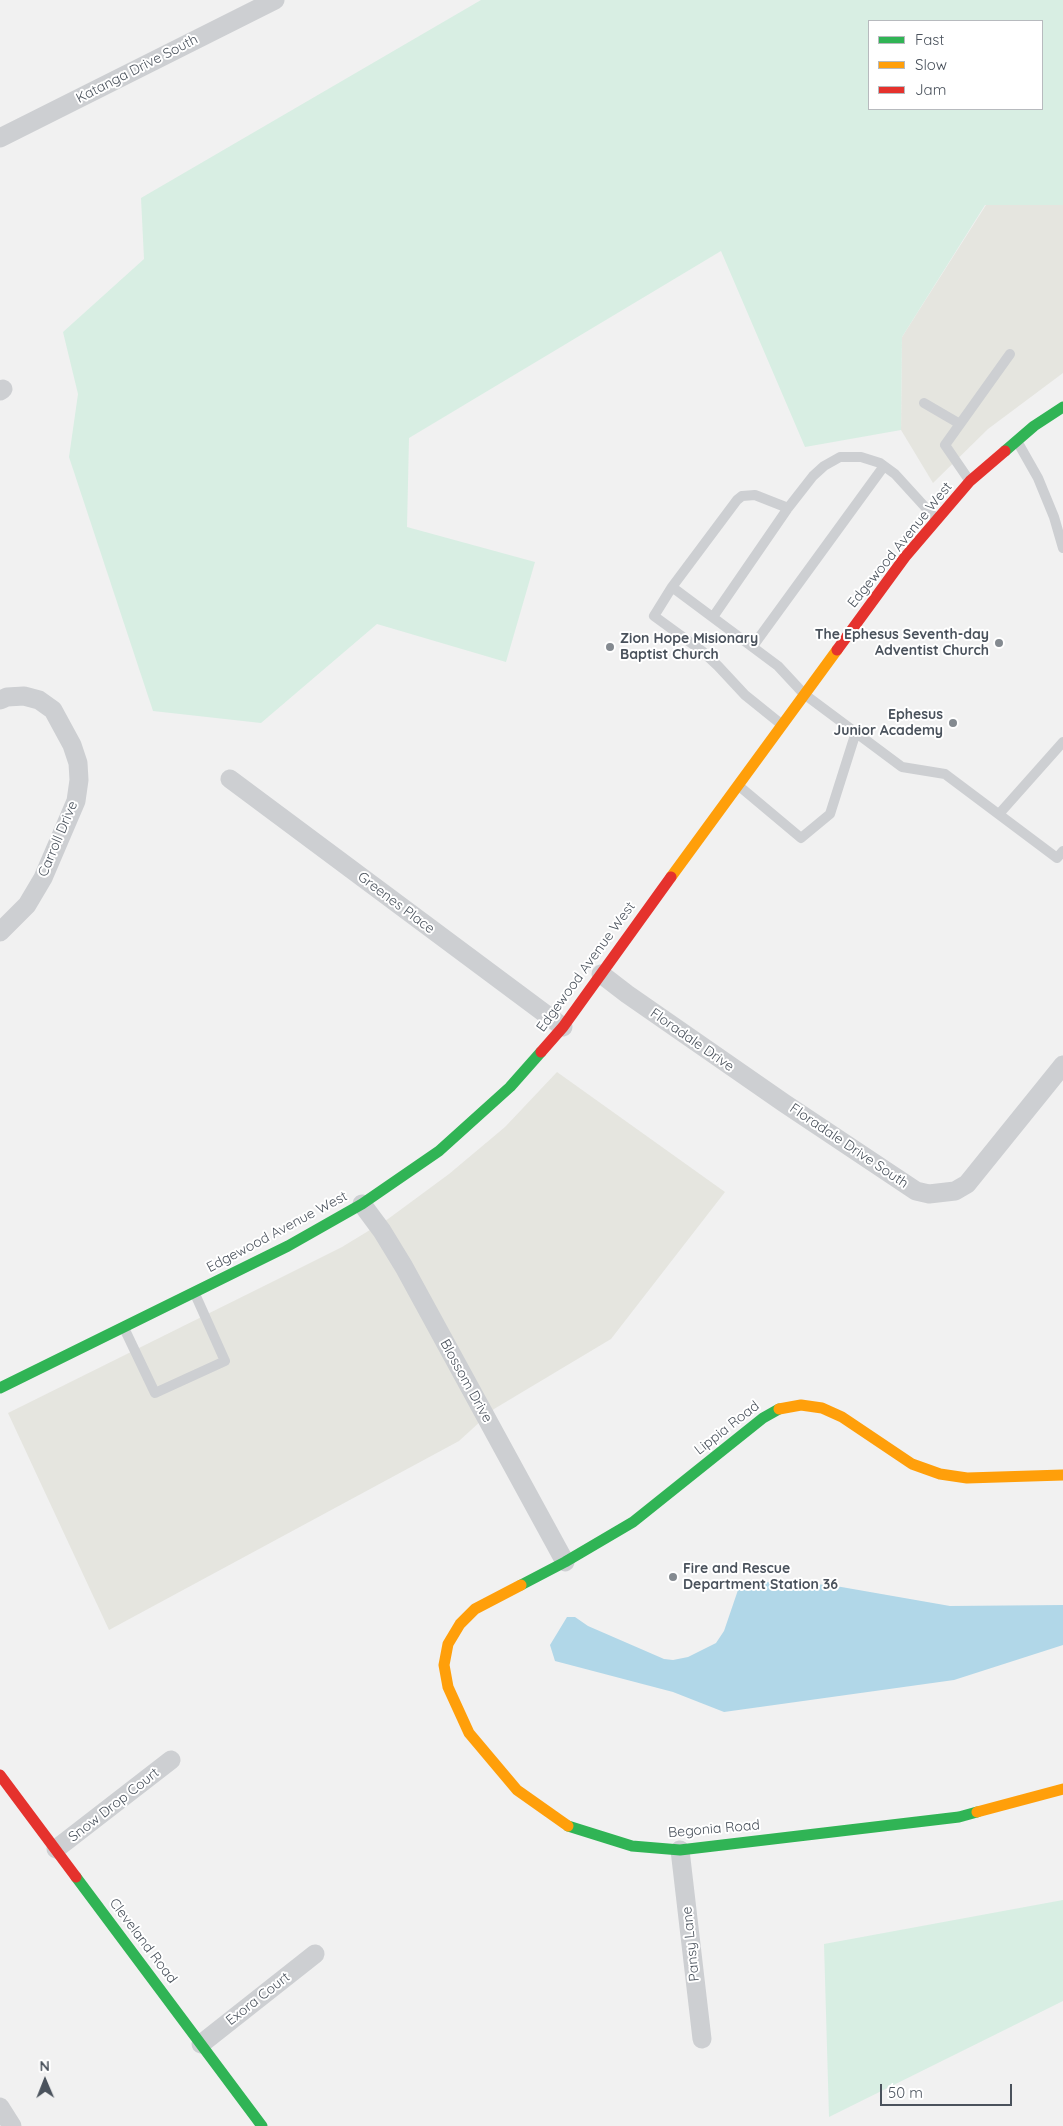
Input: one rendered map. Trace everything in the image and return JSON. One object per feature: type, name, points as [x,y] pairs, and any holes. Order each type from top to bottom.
[{"type":"street","name":"Katanga Drive South","points":[[0,138],[275,0]]},
{"type":"street","name":"Edgewood Avenue West","points":[[0,1388],[288,1246],[362,1204],[439,1151],[510,1087],[563,1027],[782,724],[905,558],[970,481],[1034,426],[1063,407]]},
{"type":"street","name":"Carroll Drive","points":[[0,700],[7,697],[24,696],[40,700],[53,710],[72,745],[78,763],[79,780],[76,800],[43,878],[27,905],[0,932]]},
{"type":"street","name":"Greenes Place","points":[[230,779],[563,1027]]},
{"type":"street","name":"Floradale Drive","points":[[601,974],[784,1103]]},
{"type":"street","name":"Floradale Drive South","points":[[784,1103],[916,1191],[942,1194],[955,1191],[967,1184],[1063,1065]]},
{"type":"street","name":"Blossom Drive","points":[[362,1204],[382,1231],[404,1267],[565,1562]]},
{"type":"street","name":"Lippia Road","points":[[448,1644],[460,1624],[475,1609],[565,1562],[633,1522],[762,1418],[780,1409],[801,1405],[822,1408],[842,1417],[912,1464],[940,1474],[967,1478],[1063,1475]]},
{"type":"street","name":"Begonia Road","points":[[448,1644],[444,1664],[448,1688],[470,1733],[517,1790],[566,1825],[632,1846],[680,1850],[959,1817],[1063,1789]]},
{"type":"street","name":"Snow Drop Court","points":[[56,1849],[171,1760]]},
{"type":"street","name":"Cleveland Road","points":[[0,1775],[262,2126]]},
{"type":"street","name":"Pansy Lane","points":[[680,1850],[702,2039]]},
{"type":"street","name":"Exora Court","points":[[201,2044],[315,1954]]},
{"type":"street","points":[[0,2107],[12,2126]]},
{"type":"lane","points":[[970,481],[945,444],[1010,354]]},
{"type":"lane","points":[[924,403],[960,424]]},
{"type":"lane","points":[[1017,441],[1038,478],[1054,517],[1063,548]]},
{"type":"lane","points":[[713,617],[788,508],[818,471],[840,457],[861,457],[880,463],[895,474],[937,520]]},
{"type":"lane","points":[[753,646],[884,466]]},
{"type":"lane","points":[[782,724],[745,695],[702,651],[654,616],[672,587],[737,500],[742,496],[755,495],[788,508]]},
{"type":"lane","points":[[672,587],[753,646],[778,666],[804,694],[902,767],[945,774],[1057,858],[1063,851]]},
{"type":"lane","points":[[738,786],[801,838],[830,814],[856,732]]},
{"type":"lane","points":[[999,814],[1063,742]]},
{"type":"lane","points":[[124,1327],[154,1393],[226,1360],[194,1292]]},
{"type":"shaded area","points":[[986,205],[1063,205],[1063,373],[988,429],[933,483],[901,430],[902,337]]},
{"type":"shaded area","points":[[557,1072],[725,1192],[611,1339],[494,1409],[459,1441],[109,1630],[8,1413],[342,1247],[388,1219],[449,1174],[505,1127]]},
{"type":"green space","points":[[481,0],[1063,0],[1063,205],[985,205],[902,337],[901,430],[805,447],[721,251],[409,438],[407,527],[535,562],[506,662],[377,624],[261,723],[153,711],[69,457],[78,394],[63,332],[144,259],[141,198]]},
{"type":"green space","points":[[1063,1900],[1063,2001],[829,2117],[824,1944]]},
{"type":"water","points":[[750,1581],[830,1585],[950,1606],[1063,1605],[1063,1645],[954,1680],[724,1712],[673,1692],[555,1661],[550,1645],[567,1617],[575,1617],[588,1626],[664,1659],[673,1660],[688,1657],[716,1643],[724,1631],[738,1590]]},
{"type":"traffic: fast","points":[[1005,451],[1034,426],[1063,407]]},
{"type":"traffic: fast","points":[[0,1388],[288,1246],[362,1204],[439,1151],[510,1087],[541,1052]]},
{"type":"traffic: fast","points":[[521,1585],[565,1562],[633,1522],[763,1418],[779,1409]]},
{"type":"traffic: fast","points":[[568,1826],[632,1846],[680,1850],[959,1817],[977,1812]]},
{"type":"traffic: fast","points":[[76,1877],[262,2126]]},
{"type":"traffic: slow","points":[[671,877],[837,650]]},
{"type":"traffic: slow","points":[[779,1409],[801,1405],[822,1408],[842,1417],[912,1464],[940,1474],[967,1478],[1063,1475]]},
{"type":"traffic: slow","points":[[521,1585],[475,1609],[460,1624],[448,1644],[444,1665],[448,1687],[469,1733],[517,1790],[568,1826]]},
{"type":"traffic: slow","points":[[977,1812],[1063,1789]]},
{"type":"traffic: jam","points":[[837,650],[905,557],[970,481],[1005,451]]},
{"type":"traffic: jam","points":[[541,1052],[563,1027],[671,877]]},
{"type":"traffic: jam","points":[[0,1775],[76,1877]]},
{"type":"place","name":"The Ephesus Seventh-day Adventist Church","points":[[999,643]]},
{"type":"place","name":"Zion Hope Misionary Baptist Church","points":[[610,647]]},
{"type":"place","name":"Ephesus Junior Academy","points":[[953,723]]},
{"type":"place","name":"Fire and Rescue Department Station 36","points":[[673,1577]]}]
